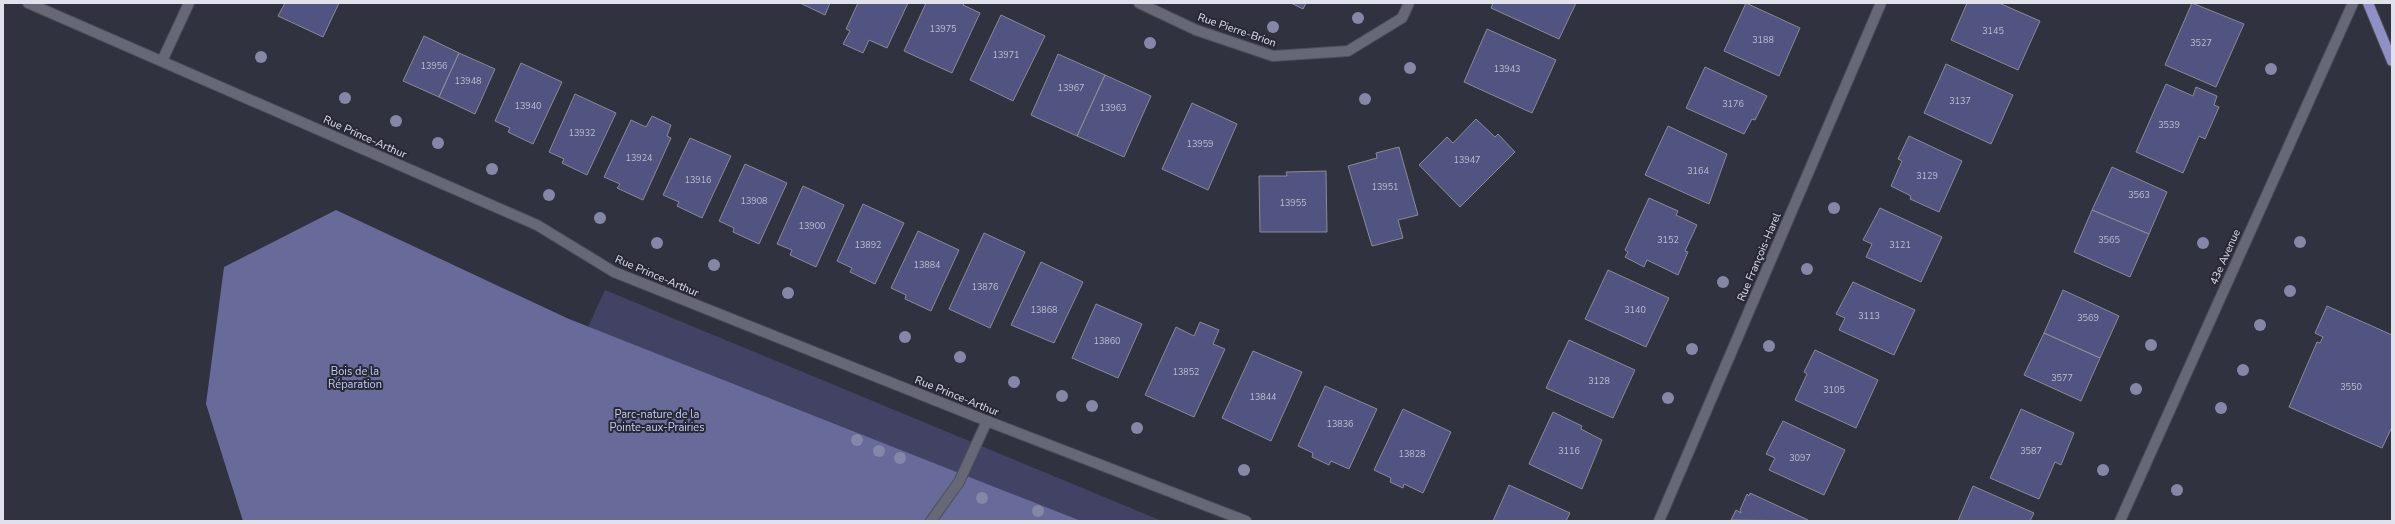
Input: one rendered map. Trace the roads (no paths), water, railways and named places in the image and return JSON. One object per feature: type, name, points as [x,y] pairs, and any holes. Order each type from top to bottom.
[{"type":"main road","points":[[2368,3],[2392,61]]},
{"type":"street","name":"Rue Prince-Arthur","points":[[28,3],[536,225],[614,272],[987,421],[1246,521]]},
{"type":"street","points":[[162,61],[189,3]]},
{"type":"street","name":"Rue Pierre-Brion","points":[[1139,3],[1196,30],[1273,56],[1348,51],[1402,18],[1409,3]]},
{"type":"street","name":"Rue François-Harel","points":[[1659,521],[1881,3]]},
{"type":"street","name":"43e Avenue","points":[[2120,521],[2353,3]]},
{"type":"street","points":[[931,521],[959,482],[987,421]]},
{"type":"park label","name":"Bois de la Réparation","points":[[355,377]]},
{"type":"park label","name":"Parc-nature de la Pointe-aux-Prairies","points":[[657,420]]}]
